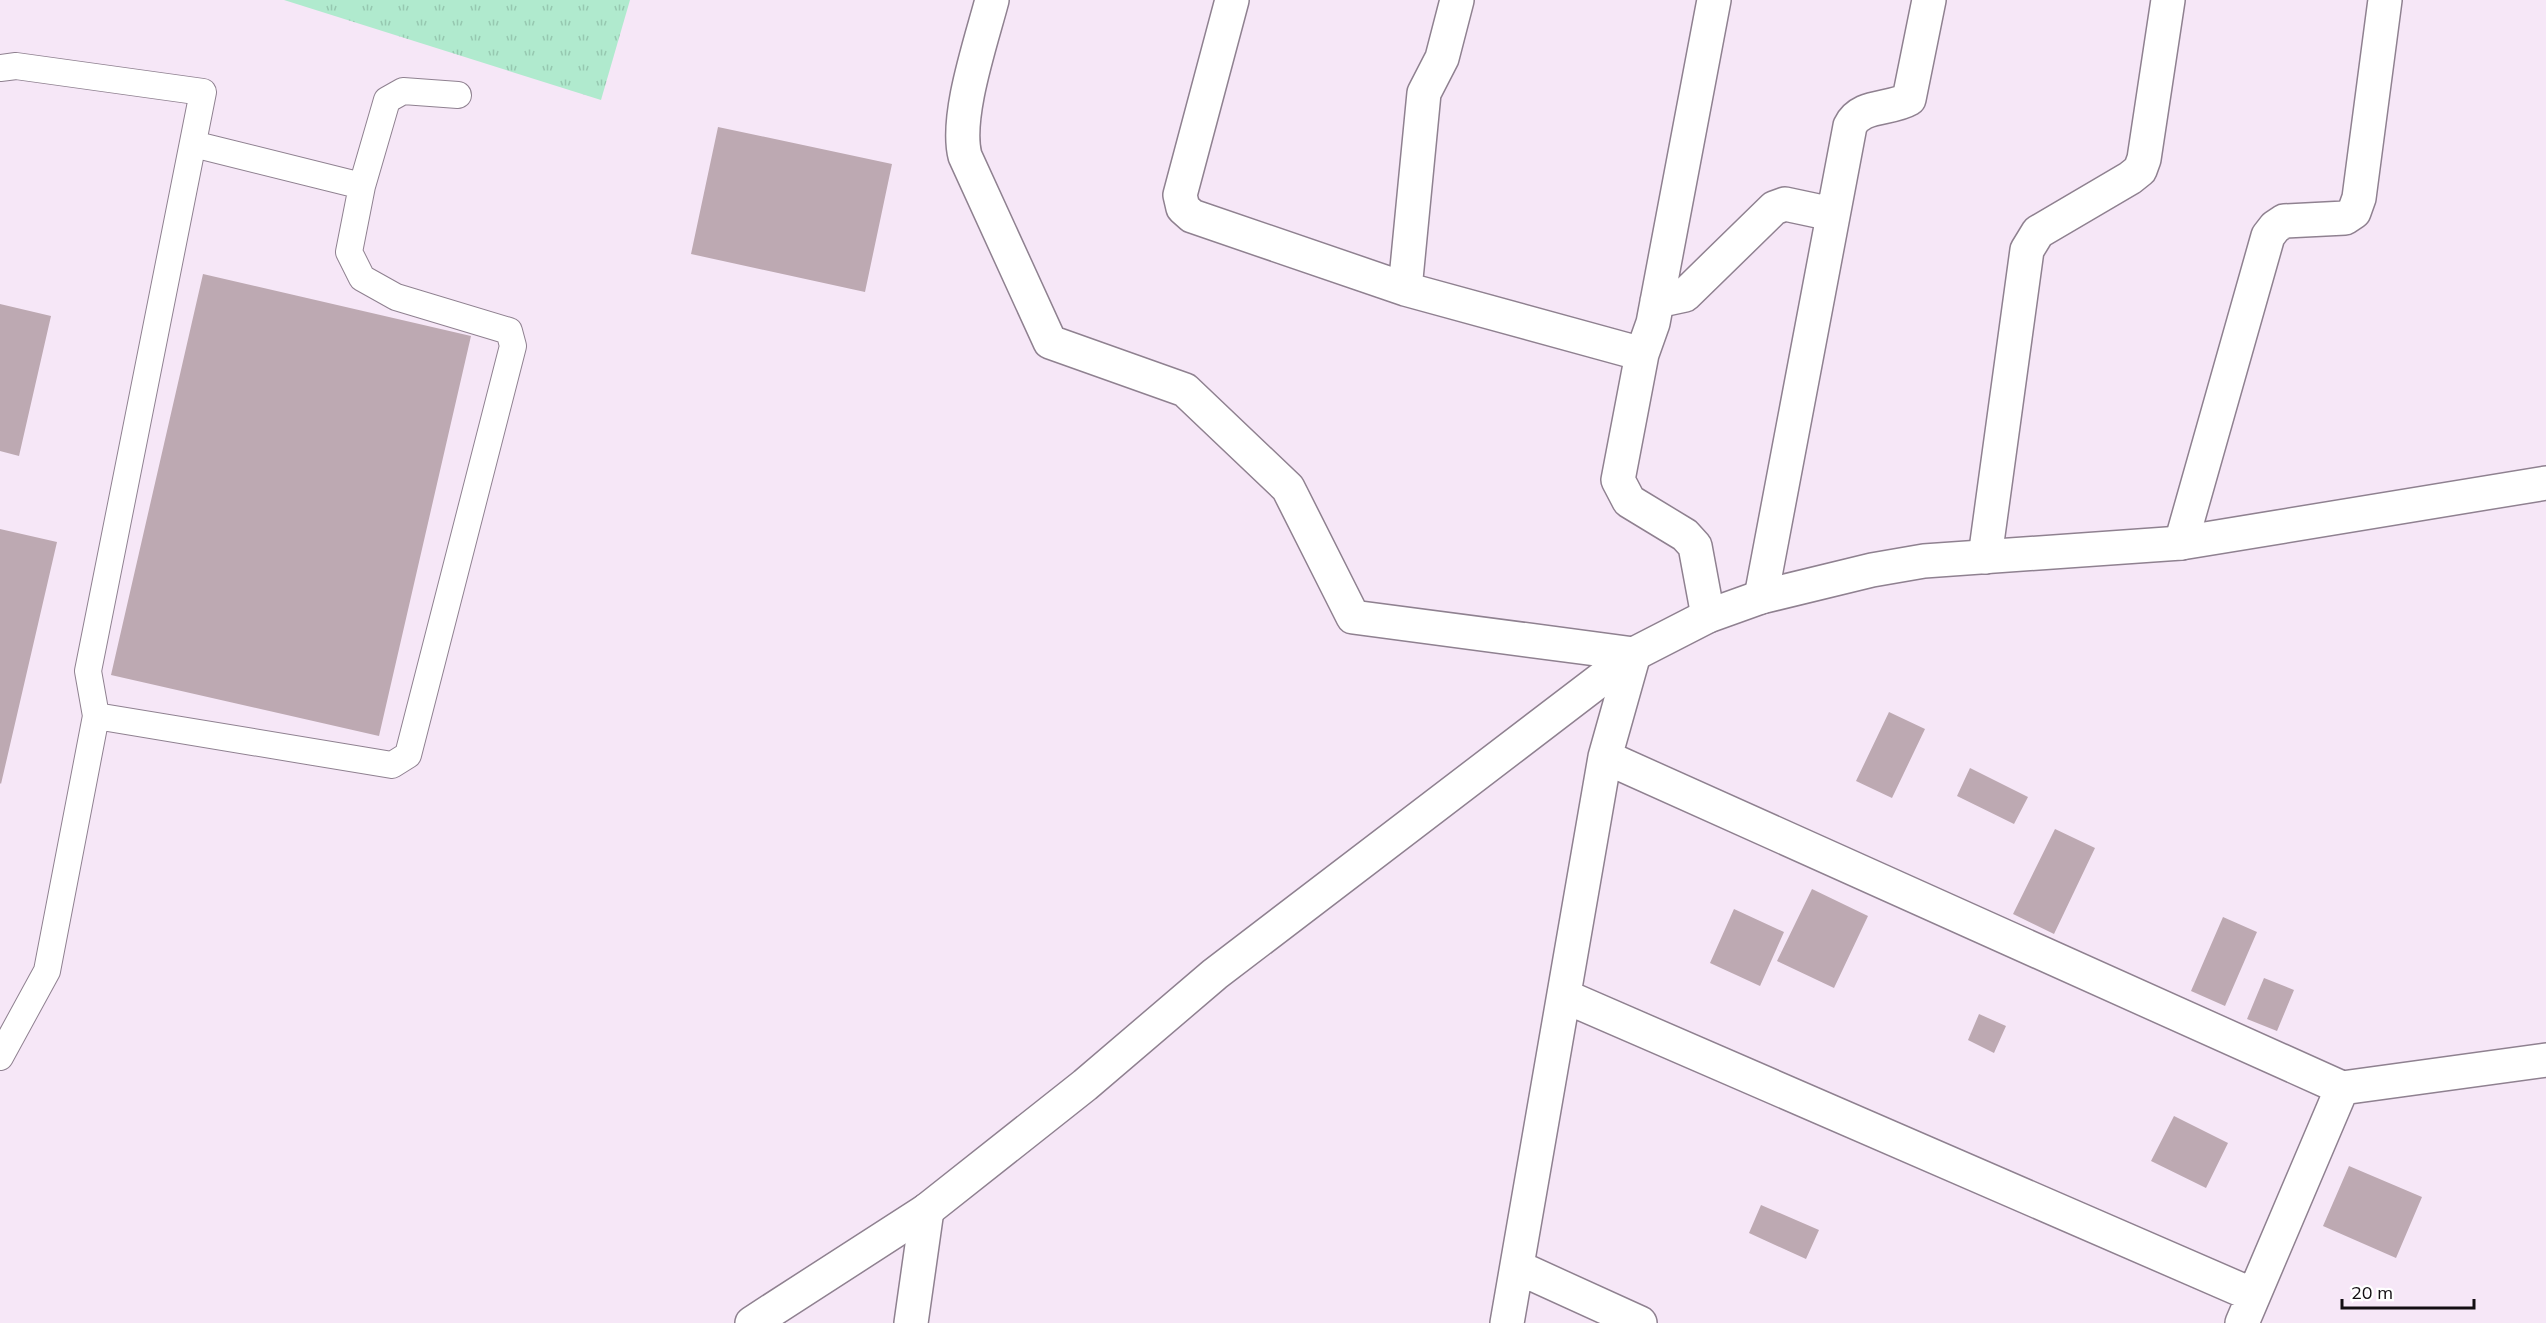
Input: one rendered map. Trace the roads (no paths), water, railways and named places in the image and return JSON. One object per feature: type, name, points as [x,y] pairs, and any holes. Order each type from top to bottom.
[{"type":"street","points":[[992,0],[962,119],[961,142],[965,156],[1050,342],[1185,390],[1288,488],[1353,617],[1634,654]]},
{"type":"street","points":[[1232,0],[1180,195],[1183,208],[1192,216],[1405,289],[1642,354]]},
{"type":"street","points":[[1405,289],[1424,93],[1442,58],[1456,0]]},
{"type":"street","points":[[1708,616],[1695,546],[1685,535],[1629,501],[1618,480],[1642,354],[1653,323],[1714,0]]},
{"type":"street","points":[[1761,597],[1850,126],[1854,118],[1862,112],[1901,104],[1909,99],[1929,0]]},
{"type":"street","points":[[1985,556],[2027,250],[2038,232],[2140,170],[2144,159],[2168,0]]},
{"type":"street","points":[[2181,543],[2268,236],[2284,221],[2345,218],[2354,212],[2359,198],[2385,0]]},
{"type":"street","points":[[1657,301],[1685,295],[1774,208],[1785,204],[1832,214]]},
{"type":"street","points":[[752,1323],[927,1210],[1085,1085],[1215,974],[1634,654],[1708,616],[1761,597],[1872,570],[1924,561],[2181,543],[2546,483]]},
{"type":"street","points":[[1508,1323],[1605,757],[1634,654]]},
{"type":"street","points":[[1605,757],[2342,1088],[2546,1060]]},
{"type":"street","points":[[1564,996],[2248,1309],[2342,1088]]},
{"type":"street","points":[[911,1323],[927,1210]]},
{"type":"street","points":[[1517,1267],[1640,1323]]},
{"type":"lane","points":[[0,68],[16,66],[203,92],[88,670],[96,716],[47,971],[0,1057]]},
{"type":"lane","points":[[96,716],[392,765],[408,755],[513,346],[509,331],[396,297],[362,278],[349,252],[362,186],[387,100],[403,91],[458,95]]},
{"type":"lane","points":[[193,144],[362,186]]}]
